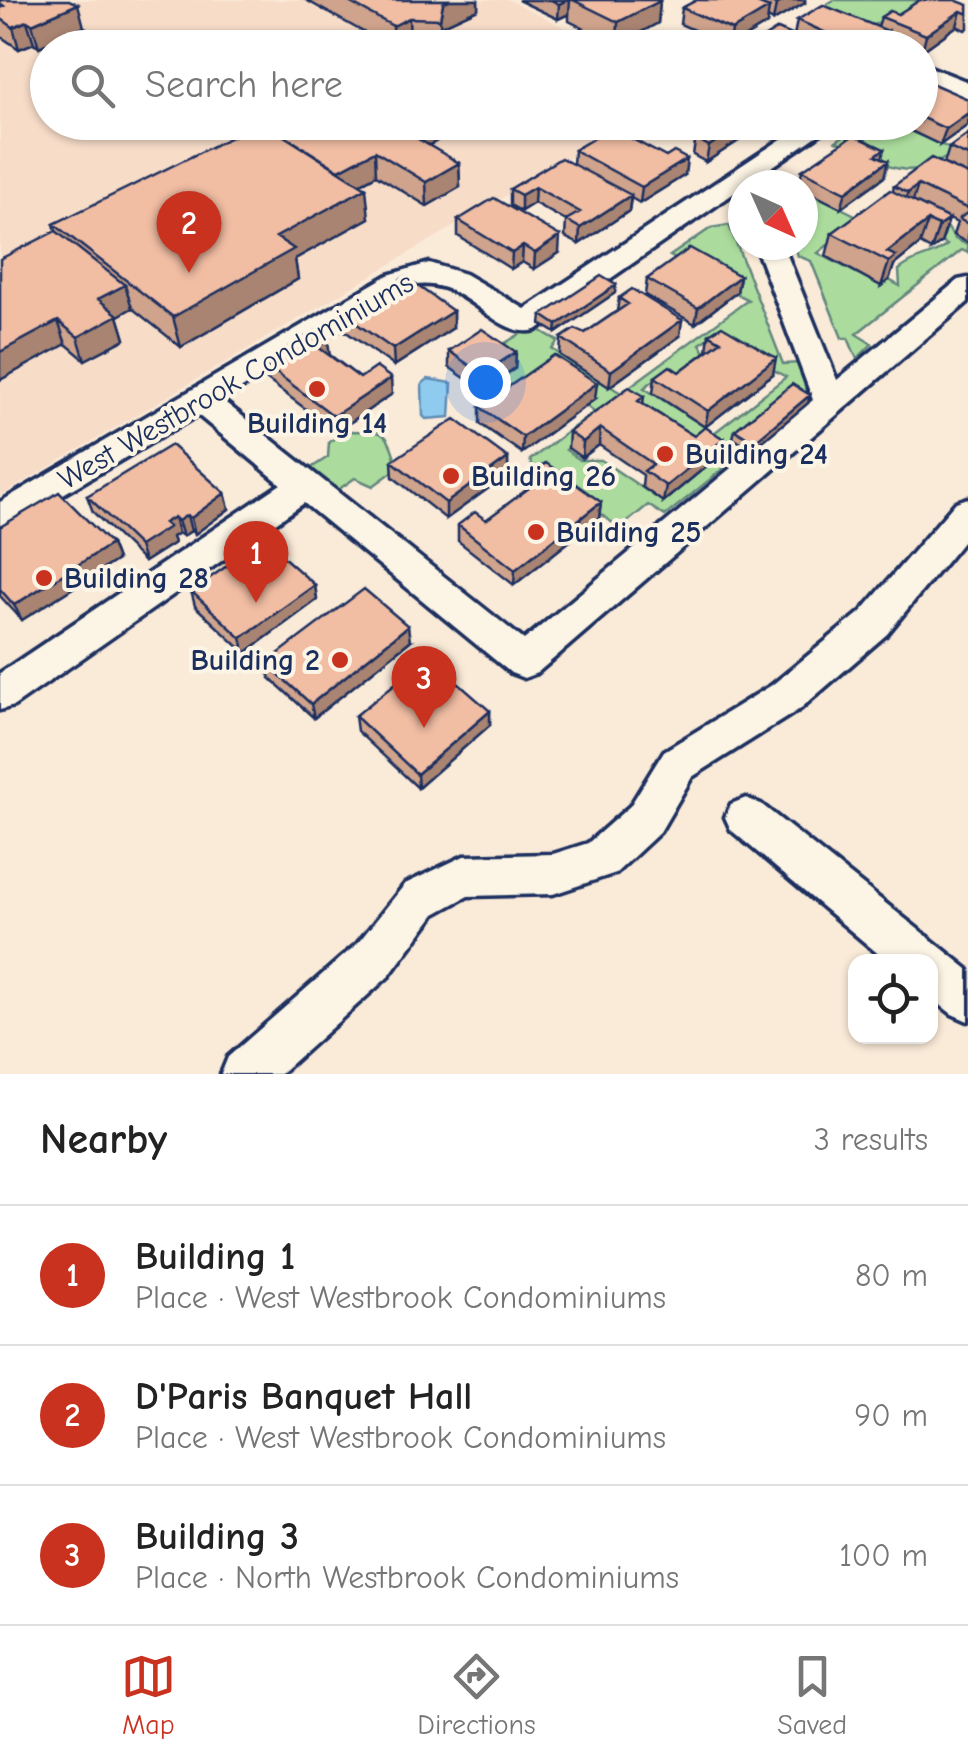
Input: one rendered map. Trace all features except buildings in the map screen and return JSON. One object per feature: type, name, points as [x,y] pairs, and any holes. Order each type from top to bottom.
[{"type":"street","points":[[938,75],[963,83]]},
{"type":"street","name":"West Westbrook Condominiums","points":[[758,170],[793,140]]},
{"type":"street","name":"West Westbrook Condominiums","points":[[0,518],[398,281],[429,272],[454,280],[525,323],[728,192]]},
{"type":"street","points":[[775,260],[830,402]]},
{"type":"street","points":[[200,399],[524,662],[968,286]]},
{"type":"street","points":[[0,694],[305,484]]},
{"type":"street","points":[[245,1074],[373,960],[420,899],[464,876],[553,874],[601,859],[646,818],[678,764],[786,697],[874,623],[968,510]]},
{"type":"street","points":[[746,817],[913,954]]},
{"type":"street","points":[[938,974],[968,998]]},
{"type":"shaded area","points":[[34,0],[509,0],[570,30],[30,30],[30,140],[599,140],[0,496],[0,14]]},
{"type":"green space","points":[[834,0],[928,0],[893,23],[877,23],[866,30],[854,30],[812,13]]},
{"type":"green space","points":[[931,140],[956,151],[938,162],[909,170],[882,164],[836,141]]},
{"type":"green space","points":[[818,196],[861,218],[818,253]]},
{"type":"green space","points":[[874,209],[946,225],[955,239],[968,245],[968,253],[962,250],[856,334],[872,344],[857,359],[848,338],[842,338],[811,261],[818,260],[818,253],[881,286],[889,280],[900,286],[899,270],[947,245]]},
{"type":"green space","points":[[728,225],[728,260],[743,260],[783,364],[801,363],[814,398],[808,403],[790,392],[733,439],[745,451],[665,516],[648,505],[620,528],[532,466],[530,460],[594,412],[586,406],[594,399],[481,400],[482,390],[515,369],[494,350],[533,326],[558,341],[552,349],[621,393],[748,300],[670,256],[711,228]],"holes":[[[712,336],[786,377],[714,433],[644,388],[658,377],[676,376],[706,354],[700,344]],[[627,403],[688,437],[710,437],[724,447],[720,455],[663,502],[601,460],[580,460],[566,450]]]},
{"type":"green space","points":[[347,431],[381,433],[396,462],[402,465],[373,486],[355,478],[335,492],[308,470],[328,457],[329,442]]},
{"type":"water","points":[[428,379],[452,383],[450,417],[423,416],[422,384]]},
{"type":"place","name":"D'Paris Banquet Hall","points":[[189,273]]},
{"type":"place","name":"Building 14","points":[[317,389]]},
{"type":"place","name":"Building 24","points":[[665,454]]},
{"type":"place","name":"Building 26","points":[[451,476]]},
{"type":"place","name":"Building 25","points":[[536,532]]},
{"type":"place","name":"Building 28","points":[[44,578]]},
{"type":"place","name":"Building 1","points":[[256,603]]},
{"type":"place","name":"Building 2","points":[[340,660]]},
{"type":"place","name":"Building 3","points":[[424,728]]}]
